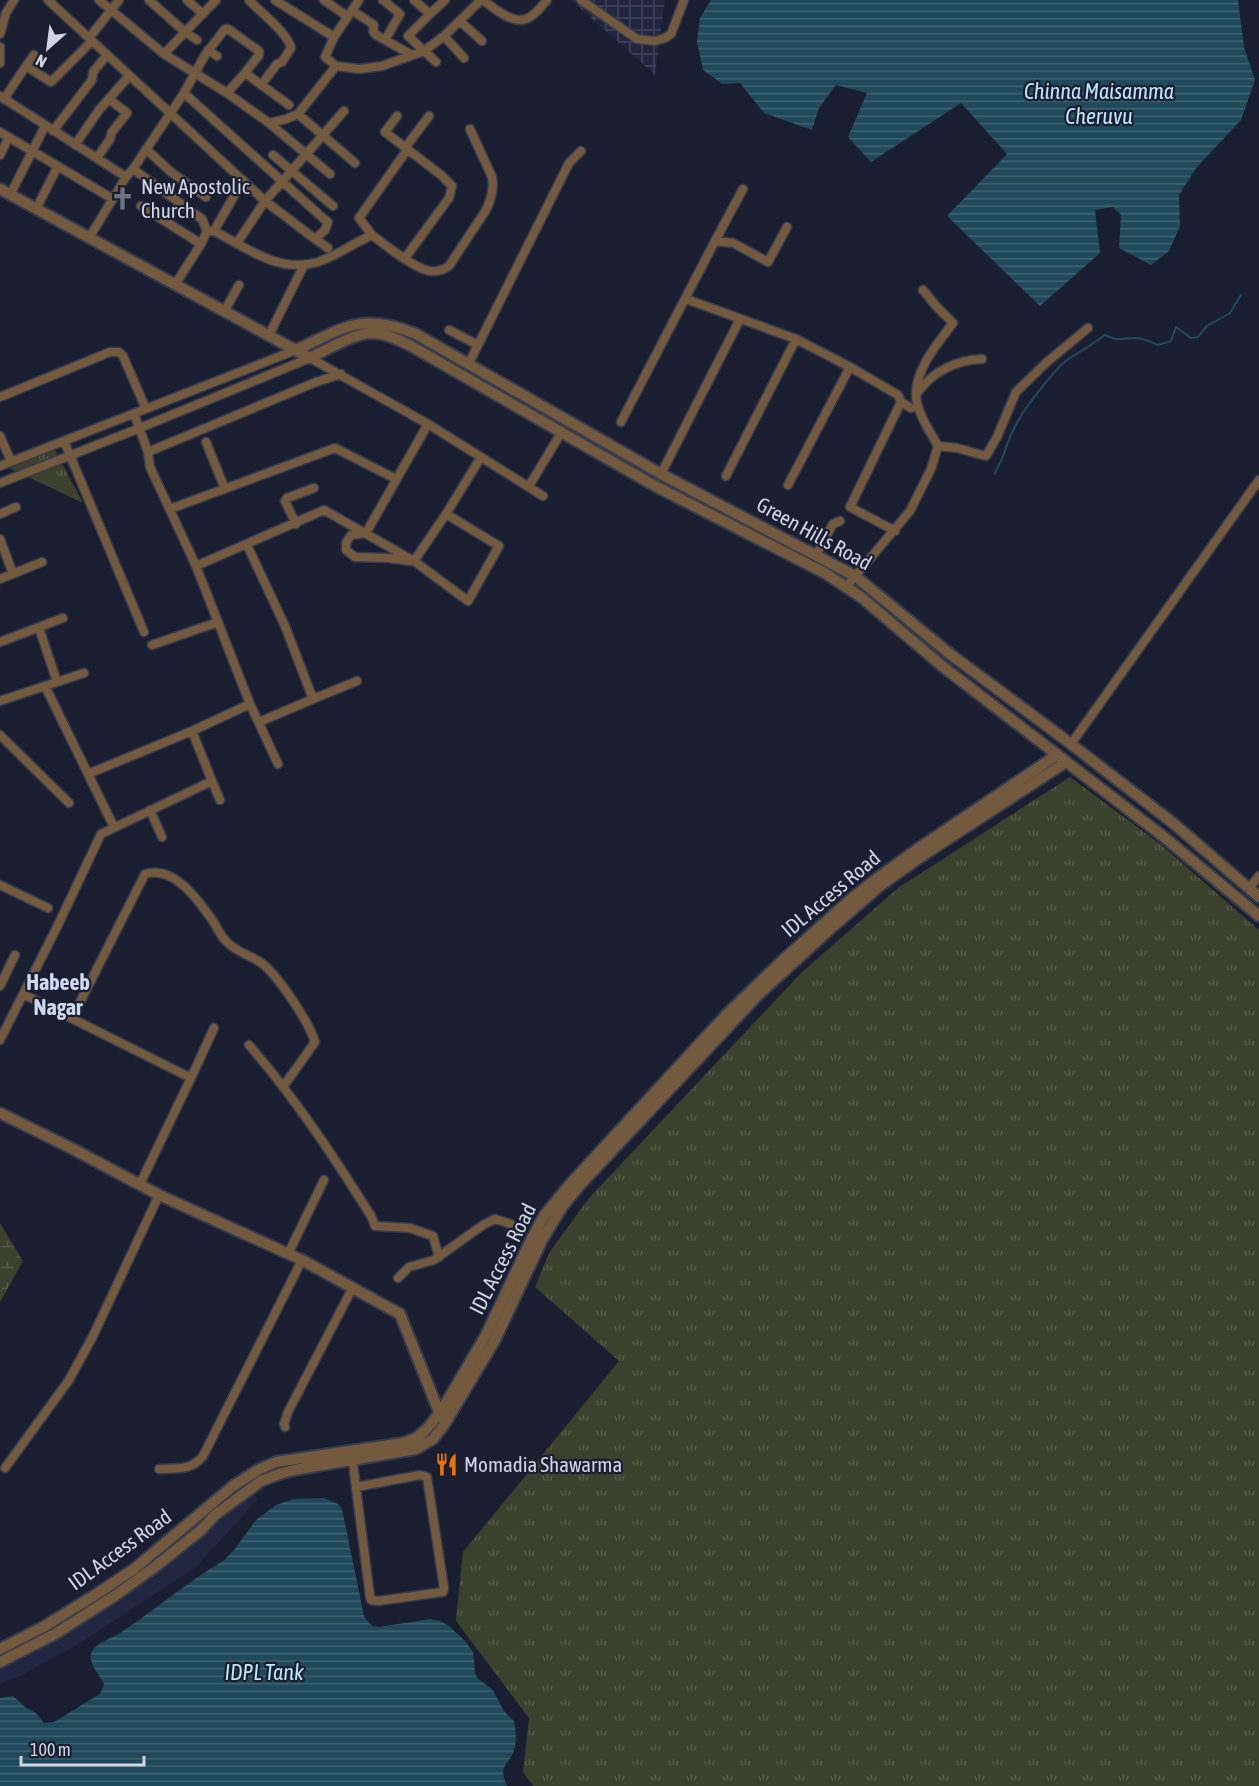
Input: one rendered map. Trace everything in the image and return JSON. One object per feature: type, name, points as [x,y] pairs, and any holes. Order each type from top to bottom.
[{"type":"street","points":[[0,34],[3,11],[14,0]]},
{"type":"street","points":[[48,0],[265,201],[331,250]]},
{"type":"street","points":[[99,0],[164,54],[227,93],[269,123],[330,174]]},
{"type":"street","points":[[26,66],[51,82],[90,40],[119,0]]},
{"type":"street","points":[[149,0],[197,40]]},
{"type":"street","points":[[187,0],[202,14]]},
{"type":"street","points":[[164,54],[216,0]]},
{"type":"street","points":[[249,0],[285,34],[291,48],[282,62],[277,64],[261,84]]},
{"type":"street","points":[[275,0],[334,37]]},
{"type":"street","points":[[324,0],[373,24],[374,34],[412,55]]},
{"type":"street","points":[[359,0],[334,37],[325,57],[336,66],[369,68],[399,61],[424,51],[444,36],[482,0],[507,16],[524,20],[532,16],[548,0]]},
{"type":"street","points":[[383,0],[400,14],[385,40]]},
{"type":"street","points":[[414,0],[430,14]]},
{"type":"street","points":[[436,63],[408,36],[445,0]]},
{"type":"street","points":[[581,0],[637,39],[655,42],[671,34],[684,0]]},
{"type":"street","points":[[460,21],[482,41]]},
{"type":"street","points":[[89,238],[126,177],[184,93],[208,50],[225,29],[259,51],[257,57],[227,93]]},
{"type":"street","points":[[444,36],[464,58]]},
{"type":"street","points":[[0,47],[0,63]]},
{"type":"street","points":[[208,50],[217,56]]},
{"type":"street","points":[[34,55],[2,98],[126,177]]},
{"type":"street","points":[[10,195],[33,151],[49,128],[92,80],[93,72],[107,56]]},
{"type":"street","points":[[269,123],[298,114],[336,66]]},
{"type":"street","points":[[244,73],[289,105]]},
{"type":"street","points":[[75,145],[92,118],[129,76]]},
{"type":"street","points":[[184,93],[328,222],[326,230],[315,239]]},
{"type":"street","points":[[97,158],[112,132],[127,113],[109,99]]},
{"type":"street","points":[[237,243],[265,201],[344,111]]},
{"type":"street","points":[[298,114],[355,163]]},
{"type":"street","points":[[397,116],[385,132],[452,186],[449,198],[405,258]]},
{"type":"street","points":[[429,116],[358,218],[372,235],[427,270],[443,270],[448,266],[486,210],[494,184],[470,129]]},
{"type":"street","points":[[0,132],[113,199]]},
{"type":"street","points":[[0,155],[9,137]]},
{"type":"street","points":[[146,149],[171,172],[206,198]]},
{"type":"street","points":[[469,363],[568,163],[581,151]]},
{"type":"street","points":[[273,155],[333,206]]},
{"type":"street","points":[[36,209],[58,166]]},
{"type":"street","points":[[133,170],[202,219],[211,231],[271,261],[286,265],[304,265],[320,261],[331,250],[372,235]]},
{"type":"street","points":[[176,283],[243,180]]},
{"type":"street","points":[[0,189],[341,374],[428,424],[543,496]]},
{"type":"street","points":[[621,422],[743,189]]},
{"type":"street","points":[[141,206],[201,244]]},
{"type":"street","points":[[716,242],[733,243],[768,262],[787,227]]},
{"type":"street","points":[[269,335],[304,265]]},
{"type":"street","points":[[225,310],[239,285]]},
{"type":"street","points":[[846,587],[910,511],[932,469],[938,446],[921,414],[916,395],[921,372],[953,323],[923,290]]},
{"type":"street","points":[[686,299],[796,339],[898,395],[901,402],[911,408]]},
{"type":"street","points":[[661,474],[740,319]]},
{"type":"street","name":"Green Hills Road","points":[[296,350],[352,324],[366,322],[382,323],[416,334],[661,474],[855,576],[951,654],[1173,823],[1259,897]]},
{"type":"street","points":[[938,446],[957,448],[986,456],[997,437],[1016,392],[1047,362],[1088,328]]},
{"type":"street","points":[[449,330],[478,345]]},
{"type":"street","name":"Green Hills Road","points":[[310,358],[361,334],[373,333],[392,337],[655,486],[825,573],[869,604],[942,666],[1164,837],[1259,916]]},
{"type":"street","points":[[726,476],[796,339]]},
{"type":"street","points":[[0,466],[296,350]]},
{"type":"street","points":[[0,397],[110,352],[119,352],[123,356],[146,409]]},
{"type":"street","points":[[0,483],[310,358]]},
{"type":"street","points":[[916,395],[926,381],[950,366],[972,359],[982,359]]},
{"type":"street","points":[[788,485],[850,367]]},
{"type":"street","points":[[148,452],[316,382],[341,374]]},
{"type":"street","points":[[895,531],[850,507],[901,402]]},
{"type":"street","points":[[134,414],[148,452],[150,467],[196,566],[250,704],[278,764]]},
{"type":"street","points":[[366,533],[428,424]]},
{"type":"street","points":[[529,486],[561,433]]},
{"type":"street","points":[[0,436],[11,461]]},
{"type":"street","points":[[64,441],[144,632]]},
{"type":"street","points":[[206,442],[225,489]]},
{"type":"street","points":[[170,509],[335,448],[396,479]]},
{"type":"street","points":[[414,561],[482,457]]},
{"type":"street","points":[[1071,744],[1259,480]]},
{"type":"street","points":[[295,522],[285,504],[286,499],[314,488]]},
{"type":"street","points":[[0,514],[16,507]]},
{"type":"street","points":[[196,566],[324,510],[414,561],[468,601],[499,546],[446,514]]},
{"type":"street","points":[[295,522],[306,515]]},
{"type":"street","points":[[816,555],[833,524],[840,520]]},
{"type":"street","points":[[366,533],[351,535],[346,543],[346,550],[355,557],[414,561]]},
{"type":"street","points":[[0,539],[13,574]]},
{"type":"street","points":[[247,545],[285,626],[313,699]]},
{"type":"street","points":[[0,579],[42,562]]},
{"type":"street","points":[[0,642],[63,618]]},
{"type":"street","points":[[152,645],[218,622]]},
{"type":"street","points":[[39,628],[57,682]]},
{"type":"street","points":[[0,701],[84,673]]},
{"type":"street","points":[[259,722],[357,681]]},
{"type":"street","points":[[45,686],[114,827]]},
{"type":"street","points":[[88,774],[250,704]]},
{"type":"street","points":[[192,731],[220,800]]},
{"type":"street","points":[[0,735],[69,803]]},
{"type":"street","name":"IDL Access Road","points":[[0,1649],[45,1626],[134,1569],[233,1486],[258,1470],[276,1462],[403,1443],[416,1438],[426,1430],[439,1414],[486,1335],[544,1216],[728,1013],[775,967],[850,900],[1062,758]]},
{"type":"street","points":[[0,1040],[101,834],[212,781]]},
{"type":"street","points":[[150,810],[162,837]]},
{"type":"street","points":[[0,1662],[55,1634],[123,1590],[201,1530],[215,1515],[261,1481],[290,1471],[416,1449],[433,1439],[444,1425],[495,1340],[542,1240],[562,1207],[579,1186],[786,968],[922,851]]},
{"type":"street","points":[[72,1018],[145,874],[153,872],[165,874],[181,882],[212,919],[225,940],[236,950],[263,964],[311,1029],[315,1042],[283,1087]]},
{"type":"street","points":[[1249,888],[1259,876]]},
{"type":"street","points":[[0,885],[48,908]]},
{"type":"street","points":[[0,986],[15,955]]},
{"type":"street","points":[[23,994],[191,1078]]},
{"type":"street","points":[[140,1184],[214,1028]]},
{"type":"street","points":[[249,1045],[283,1087],[335,1159],[375,1226],[410,1228],[433,1236],[439,1257]]},
{"type":"street","points":[[0,1113],[159,1195],[302,1260],[400,1314],[444,1425]]},
{"type":"street","points":[[288,1254],[324,1180]]},
{"type":"street","points":[[6,1468],[69,1380],[93,1336],[159,1195]]},
{"type":"street","points":[[398,1278],[410,1267],[439,1257],[495,1219],[511,1224],[515,1233]]},
{"type":"street","points":[[159,1469],[191,1467],[204,1456],[302,1260]]},
{"type":"street","points":[[285,1427],[288,1412],[353,1287]]},
{"type":"street","points":[[353,1461],[356,1487],[371,1600],[443,1592],[443,1576],[427,1477],[420,1475],[356,1487]]},
{"type":"shaded area","points":[[571,0],[665,0],[655,75]]},
{"type":"shaded area","points":[[252,1493],[258,1499],[196,1567],[80,1643],[20,1676],[0,1684],[0,1665],[15,1660],[213,1523]]},
{"type":"green space","points":[[54,448],[83,503],[9,468]]},
{"type":"green space","points":[[1070,777],[1160,844],[1259,930],[1259,1786],[533,1786],[523,1772],[529,1718],[456,1621],[463,1552],[619,1361],[535,1287],[549,1253],[589,1198],[801,973],[898,888]]},
{"type":"green space","points":[[0,1223],[23,1261],[0,1302]]},
{"type":"water","name":"Chinna Maisamma Cheruvu","points":[[711,0],[1238,0],[1244,47],[1255,80],[1241,120],[1196,168],[1179,195],[1180,226],[1169,251],[1151,265],[1119,248],[1121,215],[1113,207],[1095,210],[1100,253],[1040,306],[947,216],[1007,154],[961,103],[871,162],[848,137],[867,93],[836,85],[819,108],[812,130],[764,113],[740,83],[722,84],[703,70],[697,42],[700,18]]},
{"type":"water","name":"IDPL Tank","points":[[324,1498],[338,1504],[342,1509],[364,1616],[368,1622],[379,1627],[430,1619],[440,1621],[449,1626],[473,1652],[477,1678],[492,1689],[504,1711],[514,1721],[515,1747],[503,1773],[507,1786],[0,1786],[0,1698],[13,1696],[36,1713],[44,1723],[54,1722],[98,1695],[104,1684],[91,1658],[95,1647],[120,1633],[223,1561],[235,1549],[256,1520],[276,1505],[294,1499]]},
{"type":"waterway","points":[[995,474],[1012,432],[1022,415],[1033,398],[1067,360],[1105,335],[1117,339],[1140,338],[1158,345],[1171,341],[1176,327],[1191,338],[1198,337],[1207,326],[1230,313],[1241,295]]},
{"type":"place","name":"New Apostolic Church","points":[[123,199]]},
{"type":"place","name":"Momadia Shawarma","points":[[446,1465]]},
{"type":"district","name":"Habeeb Nagar","points":[[58,994]]}]
